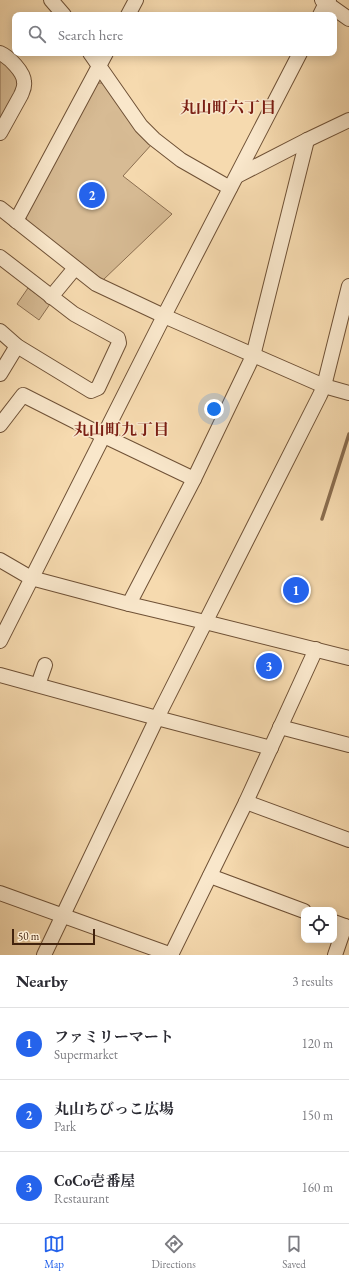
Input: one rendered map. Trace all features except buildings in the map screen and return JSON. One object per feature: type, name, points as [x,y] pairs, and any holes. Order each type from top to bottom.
[{"type":"street","points":[[51,0],[61,12]]},
{"type":"street","points":[[130,12],[136,0]]},
{"type":"street","points":[[324,4],[349,19]]},
{"type":"street","points":[[0,53],[12,60],[23,77],[24,88],[0,134]]},
{"type":"street","points":[[92,56],[141,126],[154,139],[181,160],[233,182]]},
{"type":"street","points":[[16,221],[104,56]]},
{"type":"street","points":[[0,641],[164,316],[298,56]]},
{"type":"street","points":[[233,182],[307,140],[349,120]]},
{"type":"street","points":[[129,604],[194,479],[253,356],[307,140]]},
{"type":"street","points":[[0,208],[96,284],[253,356],[324,386],[349,393]]},
{"type":"street","points":[[0,257],[74,314],[118,338],[119,343],[98,388],[91,391],[17,346],[0,331]]},
{"type":"street","points":[[51,297],[75,268]]},
{"type":"street","points":[[44,955],[157,718],[324,386],[349,286]]},
{"type":"street","points":[[0,374],[17,346]]},
{"type":"street","points":[[0,425],[23,395],[194,479]]},
{"type":"street","points":[[0,560],[31,578],[129,604],[349,658]]},
{"type":"street","points":[[0,893],[171,955],[246,802],[316,649]]},
{"type":"street","points":[[38,685],[44,665]]},
{"type":"street","points":[[0,675],[271,748]]},
{"type":"street","points":[[280,727],[349,745]]},
{"type":"street","points":[[246,802],[349,840]]},
{"type":"street","points":[[210,876],[301,910]]},
{"type":"street","points":[[335,955],[343,925]]},
{"type":"shaded area","points":[[0,59],[15,75],[19,84],[0,122]]},
{"type":"shaded area","points":[[96,83],[103,83],[138,130],[152,144],[123,176],[172,214],[103,280],[27,222],[25,214]]},
{"type":"shaded area","points":[[28,288],[50,304],[39,320],[17,304]]},
{"type":"waterway","points":[[322,519],[349,434]]},
{"type":"place","name":"丸山ちびっこ広場","points":[[92,195]]},
{"type":"place","name":"ファミリーマート","points":[[296,590]]},
{"type":"place","name":"CoCo壱番屋","points":[[269,666]]},
{"type":"district","name":"丸山町六丁目","points":[[228,107]]},
{"type":"district","name":"丸山町九丁目","points":[[121,429]]}]
